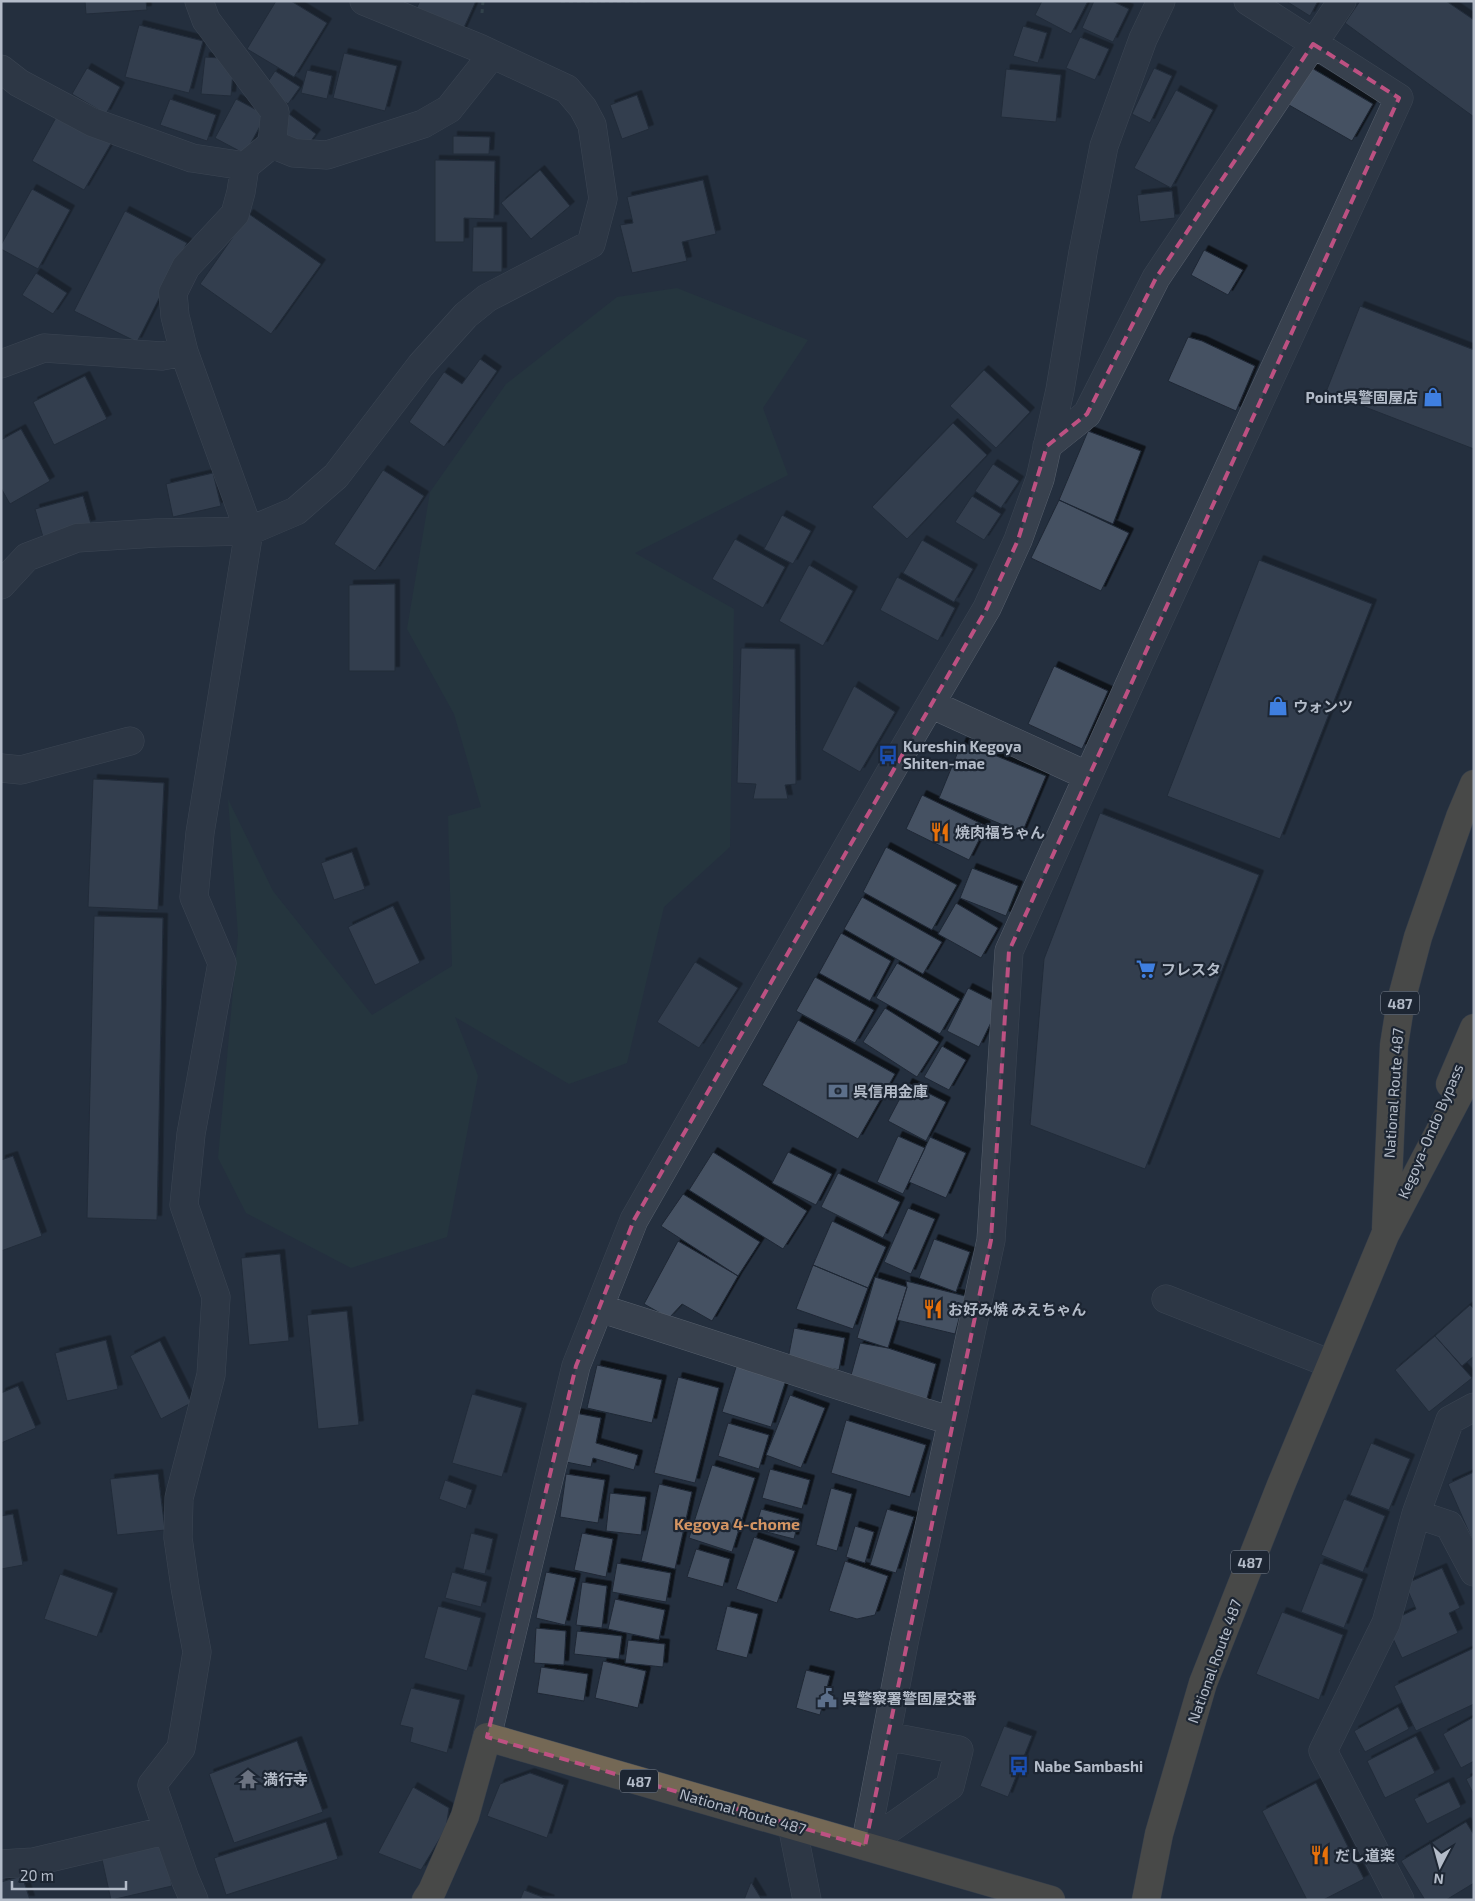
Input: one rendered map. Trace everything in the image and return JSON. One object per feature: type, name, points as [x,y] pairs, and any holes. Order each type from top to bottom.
[{"type":"highway","name":"National Route 487","points":[[1385,1235],[1393,1054],[1401,1001],[1418,937],[1460,817],[1474,784]]},
{"type":"highway","name":"Kegoya-Ondo Bypass","points":[[1385,1235],[1474,1028]]},
{"type":"highway","name":"National Route 487","points":[[1146,1900],[1159,1834],[1203,1683],[1281,1485],[1385,1235],[1474,1066]]},
{"type":"highway","name":"National Route 487","points":[[487,1737],[1051,1900]]},
{"type":"highway","points":[[426,1900],[432,1891],[465,1816],[487,1737]]},
{"type":"street","points":[[194,1900],[152,1785],[181,1748],[197,1652],[178,1538],[179,1498],[211,1375],[216,1297],[184,1205],[191,1134],[222,963],[194,897],[200,833],[248,531],[184,352],[175,316],[173,293],[186,267],[235,214],[245,166],[272,144],[275,112],[206,20],[199,1]]},
{"type":"street","points":[[1,584],[27,556],[77,538],[156,533],[248,531],[296,511],[336,476],[421,365],[466,315],[486,298],[591,244],[603,199],[592,125],[583,108],[567,89],[489,53],[364,1]]},
{"type":"street","points":[[487,1737],[576,1366],[634,1220],[987,608],[1010,557],[1040,479],[1060,390],[1083,252],[1104,146],[1144,39],[1161,1]]},
{"type":"street","points":[[865,1846],[886,1736],[991,1240],[1010,951],[1088,776],[1399,98],[1248,1]]},
{"type":"street","points":[[1047,446],[1087,414],[1156,278],[1342,1]]},
{"type":"street","points":[[272,144],[294,153],[327,155],[423,124],[449,109],[484,65],[489,53]]},
{"type":"street","points":[[1,69],[19,83],[92,122],[192,158],[245,166]]},
{"type":"street","points":[[1,364],[44,348],[162,356],[184,352]]},
{"type":"street","points":[[931,704],[1088,776]]},
{"type":"street","points":[[1,768],[21,770],[130,741]]},
{"type":"street","points":[[1166,1299],[1331,1364]]},
{"type":"street","points":[[598,1308],[751,1356],[846,1389],[952,1421]]},
{"type":"street","points":[[1400,1900],[1323,1751],[1386,1622],[1416,1514],[1450,1420],[1474,1407]]},
{"type":"street","points":[[1416,1514],[1448,1525],[1474,1572]]},
{"type":"street","points":[[865,1846],[950,1786],[959,1750],[886,1736]]},
{"type":"street","points":[[792,1825],[807,1900]]},
{"type":"street","points":[[1,1864],[33,1862],[168,1830]]},
{"type":"path","points":[[561,1],[645,1]]},
{"type":"highlighted area","points":[[1313,44],[1399,98],[1009,951],[991,1240],[865,1846],[487,1737],[576,1366],[634,1220],[987,608],[1018,540],[1047,446],[1087,414],[1156,278]]},
{"type":"green space","points":[[677,288],[808,340],[763,408],[788,475],[635,553],[734,609],[730,847],[664,907],[627,1063],[569,1084],[455,1017],[478,1076],[447,1237],[351,1268],[246,1213],[218,1158],[238,935],[228,799],[273,891],[372,1015],[452,966],[448,816],[481,807],[454,714],[407,629],[430,492],[506,384],[617,297]]},
{"type":"building","points":[[85,1],[146,1],[147,10],[86,14]]},
{"type":"building","points":[[276,1],[291,1],[327,23],[294,77],[247,49]]},
{"type":"building","points":[[420,1],[476,1],[461,34],[414,13]]},
{"type":"building","points":[[1042,1],[1088,1],[1071,34],[1035,15]]},
{"type":"building","points":[[1094,1],[1112,1],[1129,9],[1113,42],[1082,28]]},
{"type":"building","points":[[1286,1],[1318,1],[1310,16]]},
{"type":"building","points":[[1360,1],[1446,1],[1474,20],[1474,117],[1345,23]]},
{"type":"building","points":[[139,25],[203,41],[189,93],[125,77]]},
{"type":"building","points":[[1023,26],[1047,33],[1038,63],[1013,56]]},
{"type":"building","points":[[1080,37],[1109,49],[1095,80],[1066,68]]},
{"type":"building","points":[[344,53],[397,66],[385,111],[333,98]]},
{"type":"building","points":[[205,57],[234,59],[231,96],[201,94]]},
{"type":"building","points":[[1310,67],[1373,104],[1352,141],[1289,105]]},
{"type":"building","points":[[87,68],[120,87],[106,114],[72,94]]},
{"type":"building","points":[[1154,68],[1172,76],[1150,123],[1132,114]]},
{"type":"building","points":[[1006,69],[1061,75],[1056,122],[1001,117]]},
{"type":"building","points":[[307,70],[332,76],[327,99],[301,93]]},
{"type":"building","points":[[275,71],[300,87],[288,104],[264,88]]},
{"type":"building","points":[[1176,90],[1213,110],[1171,188],[1134,168]]},
{"type":"building","points":[[637,95],[649,129],[622,139],[610,105]]},
{"type":"building","points":[[170,99],[216,115],[207,141],[160,125]]},
{"type":"building","points":[[236,99],[266,115],[245,154],[215,138]]},
{"type":"building","points":[[59,112],[112,142],[84,190],[32,161]]},
{"type":"building","points":[[289,114],[316,134],[304,150],[277,130]]},
{"type":"building","points":[[453,136],[490,137],[489,154],[453,154]]},
{"type":"building","points":[[435,160],[495,161],[494,219],[464,218],[464,242],[435,242]]},
{"type":"building","points":[[540,170],[570,206],[531,239],[501,203]]},
{"type":"building","points":[[703,180],[716,234],[682,242],[687,261],[632,273],[620,225],[633,223],[627,197]]},
{"type":"building","points":[[32,189],[70,210],[38,269],[1,249],[1,245]]},
{"type":"building","points":[[1172,191],[1175,218],[1140,222],[1137,195]]},
{"type":"building","points":[[125,211],[187,243],[137,342],[74,311]]},
{"type":"building","points":[[249,214],[321,264],[271,334],[200,284]]},
{"type":"building","points":[[473,227],[502,227],[502,272],[472,272]]},
{"type":"building","points":[[1204,250],[1243,270],[1228,295],[1191,275]]},
{"type":"building","points":[[36,273],[67,293],[53,314],[22,295]]},
{"type":"building","points":[[1360,306],[1474,350],[1474,449],[1326,392]]},
{"type":"building","points":[[1188,337],[1202,341],[1255,366],[1236,411],[1168,381]]},
{"type":"building","points":[[480,359],[497,371],[444,447],[409,422],[444,372],[462,384]]},
{"type":"building","points":[[984,370],[1030,412],[996,448],[950,406]]},
{"type":"building","points":[[85,376],[107,419],[54,445],[33,402]]},
{"type":"building","points":[[953,423],[987,455],[907,539],[872,507]]},
{"type":"building","points":[[21,429],[50,481],[10,504],[1,488],[1,440]]},
{"type":"building","points":[[1088,431],[1141,451],[1113,524],[1059,500]]},
{"type":"building","points":[[993,464],[1019,481],[1001,508],[975,491]]},
{"type":"building","points":[[383,470],[424,496],[375,571],[334,544]]},
{"type":"building","points":[[213,473],[221,506],[173,517],[166,484]]},
{"type":"building","points":[[83,496],[91,524],[43,537],[35,509]]},
{"type":"building","points":[[972,496],[1001,514],[984,540],[955,522]]},
{"type":"building","points":[[1059,500],[1129,533],[1101,591],[1031,558]]},
{"type":"building","points":[[782,515],[811,531],[793,564],[764,549]]},
{"type":"building","points":[[735,539],[785,567],[763,608],[712,579]]},
{"type":"building","points":[[922,540],[973,569],[954,602],[903,573]]},
{"type":"building","points":[[1259,560],[1372,604],[1280,839],[1167,796]]},
{"type":"building","points":[[809,565],[853,591],[823,646],[779,621]]},
{"type":"building","points":[[897,577],[955,608],[938,641],[880,610]]},
{"type":"building","points":[[395,584],[395,671],[349,671],[349,585]]},
{"type":"building","points":[[741,648],[795,649],[796,784],[785,785],[788,799],[753,799],[756,784],[737,783]]},
{"type":"building","points":[[1054,666],[1108,691],[1082,749],[1028,724]]},
{"type":"building","points":[[854,686],[895,712],[860,772],[822,750]]},
{"type":"building","points":[[962,742],[1046,776],[1022,833],[939,798]]},
{"type":"building","points":[[93,779],[164,783],[158,910],[88,907]]},
{"type":"building","points":[[922,795],[986,826],[969,860],[906,829]]},
{"type":"building","points":[[1100,813],[1259,875],[1145,1169],[1030,1125],[1044,959]]},
{"type":"building","points":[[886,847],[957,885],[932,930],[863,892]]},
{"type":"building","points":[[352,852],[365,889],[334,900],[321,863]]},
{"type":"building","points":[[972,868],[1018,886],[1006,916],[960,898]]},
{"type":"building","points":[[862,897],[942,942],[923,974],[844,929]]},
{"type":"building","points":[[956,903],[998,928],[981,958],[938,934]]},
{"type":"building","points":[[393,906],[420,963],[375,985],[348,927]]},
{"type":"building","points":[[94,916],[163,918],[157,1220],[87,1218]]},
{"type":"building","points":[[841,933],[891,961],[870,1001],[819,973]]},
{"type":"building","points":[[695,962],[738,988],[699,1048],[657,1022]]},
{"type":"building","points":[[897,963],[960,999],[940,1034],[876,998]]},
{"type":"building","points":[[815,977],[874,1010],[855,1043],[796,1011]]},
{"type":"building","points":[[968,988],[1000,1004],[979,1047],[947,1031]]},
{"type":"building","points":[[885,1008],[939,1042],[917,1077],[863,1042]]},
{"type":"building","points":[[798,1020],[895,1074],[858,1139],[762,1085]]},
{"type":"building","points":[[942,1046],[966,1060],[949,1090],[924,1077]]},
{"type":"building","points":[[908,1083],[946,1102],[926,1141],[888,1121]]},
{"type":"building","points":[[898,1136],[925,1148],[903,1194],[877,1182]]},
{"type":"building","points":[[930,1137],[966,1153],[946,1198],[909,1182]]},
{"type":"building","points":[[713,1152],[807,1211],[783,1249],[689,1190]]},
{"type":"building","points":[[788,1152],[832,1174],[816,1205],[772,1183]]},
{"type":"building","points":[[13,1156],[42,1236],[1,1251],[1,1160]]},
{"type":"building","points":[[838,1173],[900,1202],[883,1238],[821,1207]]},
{"type":"building","points":[[683,1194],[760,1242],[738,1276],[661,1226]]},
{"type":"building","points":[[908,1208],[935,1219],[911,1274],[884,1262]]},
{"type":"building","points":[[832,1221],[886,1247],[868,1288],[813,1265]]},
{"type":"building","points":[[934,1239],[970,1252],[956,1292],[919,1278]]},
{"type":"building","points":[[678,1241],[738,1276],[712,1321],[682,1304],[669,1318],[644,1304]]},
{"type":"building","points":[[280,1254],[289,1341],[249,1345],[241,1258]]},
{"type":"building","points":[[813,1265],[868,1288],[853,1329],[796,1309]]},
{"type":"building","points":[[875,1277],[907,1287],[888,1348],[857,1338]]},
{"type":"building","points":[[906,1281],[965,1296],[955,1334],[897,1320],[907,1287]]},
{"type":"building","points":[[1470,1305],[1474,1309],[1474,1356],[1462,1366],[1435,1336]]},
{"type":"building","points":[[347,1311],[359,1425],[318,1429],[307,1315]]},
{"type":"building","points":[[794,1328],[845,1338],[839,1370],[788,1359]]},
{"type":"building","points":[[1435,1336],[1472,1378],[1429,1412],[1395,1370]]},
{"type":"building","points":[[106,1340],[118,1389],[67,1401],[55,1353]]},
{"type":"building","points":[[160,1341],[191,1403],[161,1419],[130,1356]]},
{"type":"building","points":[[860,1343],[888,1348],[936,1364],[925,1406],[848,1386]]},
{"type":"building","points":[[737,1364],[786,1380],[771,1427],[722,1412]]},
{"type":"building","points":[[597,1365],[662,1380],[652,1423],[587,1408]]},
{"type":"building","points":[[678,1377],[719,1388],[695,1483],[654,1473]]},
{"type":"building","points":[[18,1386],[36,1428],[1,1443],[1,1393]]},
{"type":"building","points":[[472,1394],[522,1408],[502,1477],[452,1463]]},
{"type":"building","points":[[790,1395],[825,1408],[801,1468],[766,1455]]},
{"type":"building","points":[[575,1413],[601,1418],[596,1443],[638,1455],[634,1470],[593,1458],[591,1467],[566,1462]]},
{"type":"building","points":[[846,1420],[926,1445],[910,1497],[831,1473]]},
{"type":"building","points":[[728,1423],[769,1435],[759,1469],[718,1456]]},
{"type":"building","points":[[1371,1443],[1410,1459],[1389,1510],[1350,1495]]},
{"type":"building","points":[[712,1465],[755,1478],[732,1552],[689,1538]]},
{"type":"building","points":[[770,1469],[810,1480],[802,1509],[762,1498]]},
{"type":"building","points":[[1474,1472],[1474,1539],[1472,1539],[1448,1484]]},
{"type":"building","points":[[158,1474],[165,1530],[117,1535],[110,1479]]},
{"type":"building","points":[[566,1474],[605,1480],[598,1523],[560,1517]]},
{"type":"building","points":[[445,1480],[472,1490],[466,1509],[439,1499]]},
{"type":"building","points":[[659,1484],[692,1492],[675,1569],[641,1561]]},
{"type":"building","points":[[831,1488],[852,1494],[837,1551],[816,1545]]},
{"type":"building","points":[[610,1493],[646,1497],[641,1535],[606,1531]]},
{"type":"building","points":[[1344,1499],[1385,1516],[1363,1572],[1321,1555]]},
{"type":"building","points":[[761,1509],[799,1519],[794,1539],[755,1529]]},
{"type":"building","points":[[887,1509],[914,1517],[896,1573],[870,1565]]},
{"type":"building","points":[[13,1514],[23,1565],[1,1569],[1,1516]]},
{"type":"building","points":[[855,1526],[874,1532],[865,1563],[846,1557]]},
{"type":"building","points":[[471,1533],[493,1539],[485,1574],[463,1569]]},
{"type":"building","points":[[582,1533],[613,1539],[606,1577],[574,1570]]},
{"type":"building","points":[[754,1537],[795,1551],[777,1603],[736,1589]]},
{"type":"building","points":[[696,1549],[730,1559],[723,1587],[687,1577]]},
{"type":"building","points":[[845,1561],[888,1576],[875,1615],[857,1619],[829,1611]]},
{"type":"building","points":[[617,1563],[671,1573],[666,1602],[612,1592]]},
{"type":"building","points":[[1320,1563],[1363,1579],[1344,1628],[1301,1612]]},
{"type":"building","points":[[1442,1568],[1460,1608],[1449,1613],[1458,1633],[1402,1658],[1386,1623],[1416,1609],[1405,1584]]},
{"type":"building","points":[[452,1572],[487,1582],[481,1607],[445,1598]]},
{"type":"building","points":[[546,1572],[576,1578],[565,1625],[536,1618]]},
{"type":"building","points":[[60,1574],[113,1593],[97,1637],[44,1619]]},
{"type":"building","points":[[582,1582],[607,1586],[602,1628],[576,1625]]},
{"type":"building","points":[[615,1599],[665,1610],[659,1640],[608,1629]]},
{"type":"building","points":[[438,1606],[481,1618],[467,1671],[424,1658]]},
{"type":"building","points":[[727,1606],[758,1614],[747,1658],[716,1650]]},
{"type":"building","points":[[1282,1612],[1343,1635],[1319,1700],[1256,1674]]},
{"type":"building","points":[[536,1628],[566,1631],[564,1665],[534,1663]]},
{"type":"building","points":[[577,1631],[622,1636],[619,1659],[574,1654]]},
{"type":"building","points":[[628,1640],[665,1644],[663,1667],[625,1663]]},
{"type":"building","points":[[1474,1648],[1474,1704],[1416,1731],[1394,1686]]},
{"type":"building","points":[[603,1661],[646,1671],[638,1708],[595,1698]]},
{"type":"building","points":[[541,1667],[588,1674],[584,1701],[537,1693]]},
{"type":"building","points":[[806,1670],[830,1676],[820,1715],[796,1708]]},
{"type":"building","points":[[411,1688],[460,1700],[447,1753],[410,1742],[413,1728],[400,1725]]},
{"type":"building","points":[[1398,1707],[1409,1729],[1365,1752],[1354,1731]]},
{"type":"building","points":[[1474,1717],[1474,1761],[1461,1768],[1443,1734]]},
{"type":"building","points":[[1004,1726],[1032,1736],[1008,1797],[980,1786]]},
{"type":"building","points":[[1416,1736],[1435,1773],[1385,1798],[1367,1761]]},
{"type":"building","points":[[297,1741],[323,1812],[234,1843],[209,1774]]},
{"type":"building","points":[[530,1773],[564,1785],[547,1838],[487,1816],[500,1784]]},
{"type":"building","points":[[1474,1775],[1474,1795],[1466,1779]]},
{"type":"building","points":[[1449,1782],[1461,1807],[1427,1824],[1414,1799]]},
{"type":"building","points":[[1316,1783],[1364,1879],[1323,1900],[1307,1900],[1262,1811]]},
{"type":"building","points":[[413,1787],[449,1808],[446,1828],[421,1870],[378,1853]]},
{"type":"building","points":[[326,1822],[338,1859],[226,1895],[214,1858]]},
{"type":"building","points":[[1466,1822],[1474,1835],[1474,1883],[1446,1900],[1425,1900],[1401,1861]]},
{"type":"building","points":[[162,1841],[172,1886],[111,1900],[101,1855]]},
{"type":"building","points":[[22,1876],[30,1900],[1,1900],[1,1882]]},
{"type":"building","points":[[751,1882],[762,1900],[744,1900]]},
{"type":"building","points":[[524,1890],[550,1900],[520,1900]]},
{"type":"place","name":"Point呉警固屋店","points":[[1433,397]]},
{"type":"place","name":"ウォンツ","points":[[1278,706]]},
{"type":"place","name":"Kureshin Kegoya Shiten-mae","points":[[888,755]]},
{"type":"place","name":"焼肉福ちゃん","points":[[940,832]]},
{"type":"place","name":"フレスタ","points":[[1146,969]]},
{"type":"place","name":"呉信用金庫","points":[[838,1091]]},
{"type":"place","name":"お好み焼 みえちゃん","points":[[933,1309]]},
{"type":"place","name":"呉警察署警固屋交番","points":[[827,1698]]},
{"type":"place","name":"Nabe Sambashi","points":[[1019,1766]]},
{"type":"place","name":"満行寺","points":[[248,1779]]},
{"type":"place","name":"だし道楽","points":[[1320,1855]]},
{"type":"district","name":"Kegoya 4-chome","points":[[737,1523]]}]
